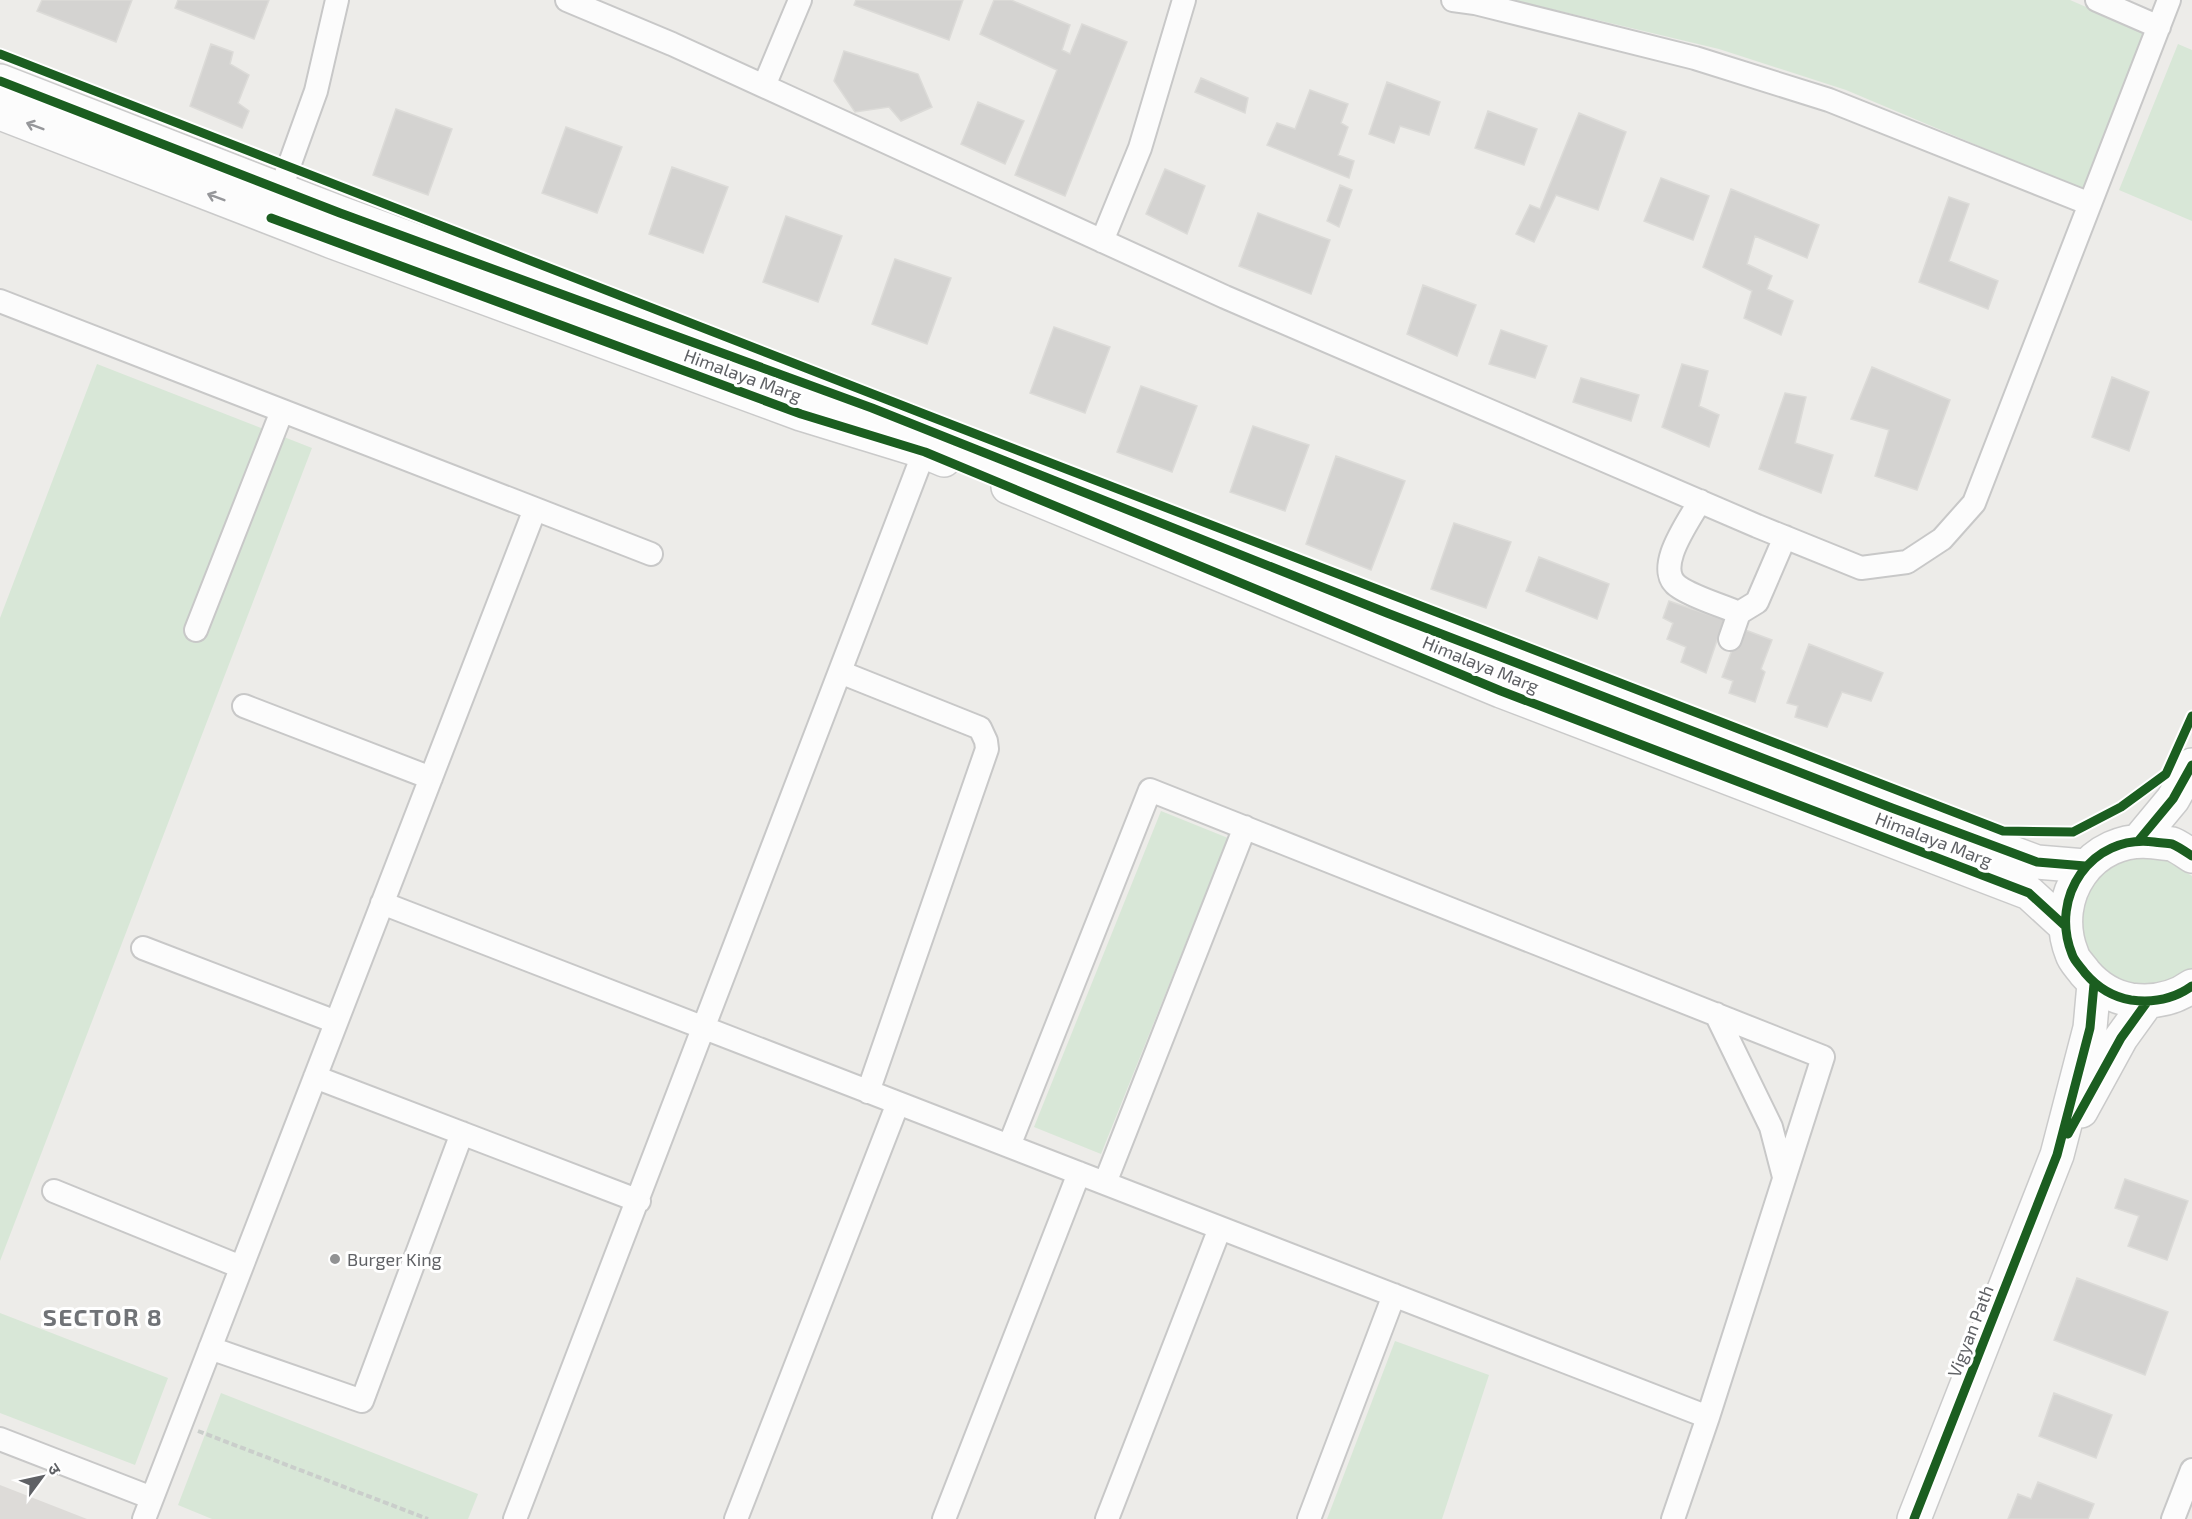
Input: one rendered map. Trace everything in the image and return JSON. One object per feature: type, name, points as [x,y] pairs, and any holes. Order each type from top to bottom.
[{"type":"main road","name":"Himalaya Marg","points":[[0,81],[276,204],[801,414],[928,442],[1387,613],[2037,862],[2085,866]]},
{"type":"main road","points":[[0,113],[276,204]]},
{"type":"main road","name":"Himalaya Marg","points":[[928,442],[1501,691],[2029,893],[2064,925]]},
{"type":"main road","points":[[2139,840],[2173,799],[2192,765]]},
{"type":"main road","points":[[2192,856],[2172,844],[2139,840],[2110,848],[2085,866],[2069,894],[2064,925],[2072,956],[2094,984],[2119,998],[2147,1002],[2181,994],[2192,986]]},
{"type":"main road","name":"Vigyan Path","points":[[1914,1519],[2057,1155],[2090,1028],[2094,984]]},
{"type":"main road","name":"Vigyan Path","points":[[2057,1155],[2121,1038],[2147,1002]]},
{"type":"street","points":[[276,204],[316,91],[337,0]]},
{"type":"street","points":[[567,0],[672,44],[1225,297],[1861,568],[1907,562],[1942,539],[1974,503],[2169,0]]},
{"type":"street","points":[[764,86],[800,0]]},
{"type":"street","points":[[1102,241],[1140,148],[1184,0]]},
{"type":"street","points":[[1454,0],[1475,3],[1695,58],[1829,100],[2090,204]]},
{"type":"street","points":[[2097,0],[2159,27]]},
{"type":"street","points":[[0,301],[651,554]]},
{"type":"street","points":[[195,630],[282,411]]},
{"type":"street","points":[[515,1519],[928,442]]},
{"type":"street","points":[[1700,501],[1677,542],[1668,563],[1668,572],[1678,587],[1739,613]]},
{"type":"street","points":[[0,1439],[148,1509],[535,509]]},
{"type":"street","points":[[1730,639],[1739,613],[1756,602],[1785,537]]},
{"type":"street","points":[[840,672],[980,728],[987,749],[868,1092]]},
{"type":"street","points":[[244,706],[431,778]]},
{"type":"street","points":[[1009,1146],[1150,790],[1823,1057],[1673,1519]]},
{"type":"street","points":[[1105,1183],[1245,827]]},
{"type":"street","points":[[382,903],[1708,1417]]},
{"type":"street","points":[[143,948],[336,1022]]},
{"type":"street","points":[[1716,1014],[1771,1127],[1784,1177]]},
{"type":"street","points":[[315,1077],[638,1201]]},
{"type":"street","points":[[736,1519],[898,1103]]},
{"type":"street","points":[[210,1348],[362,1401],[462,1133]]},
{"type":"street","points":[[944,1519],[1079,1173]]},
{"type":"street","points":[[54,1191],[241,1267]]},
{"type":"street","points":[[1107,1519],[1220,1228]]},
{"type":"street","points":[[1309,1519],[1394,1295]]},
{"type":"street","points":[[2173,1519],[2192,1470]]},
{"type":"path","points":[[181,1424],[428,1519]]},
{"type":"shaded area","points":[[0,1485],[87,1519],[0,1519]]},
{"type":"green space","points":[[1514,0],[2070,0],[2144,32],[2083,190],[1846,90],[1719,49]]},
{"type":"green space","points":[[2178,44],[2192,50],[2192,221],[2119,190]]},
{"type":"green space","points":[[97,364],[312,448],[0,1261],[0,618]]},
{"type":"green space","points":[[1161,811],[1228,838],[1101,1154],[1034,1127]]},
{"type":"green space","points":[[2139,855],[2165,859],[2192,876],[2192,969],[2162,987],[2122,986],[2084,952],[2080,901],[2090,882],[2114,862]]},
{"type":"green space","points":[[0,1313],[168,1378],[135,1465],[0,1413]]},
{"type":"green space","points":[[1395,1341],[1489,1375],[1442,1519],[1327,1519]]},
{"type":"green space","points":[[221,1393],[478,1494],[468,1519],[212,1519],[178,1505]]},
{"type":"building","points":[[42,0],[132,0],[116,42],[37,11]]},
{"type":"building","points":[[178,0],[269,0],[254,39],[175,8]]},
{"type":"building","points":[[856,0],[963,0],[949,40],[854,5]]},
{"type":"building","points":[[994,0],[1011,0],[1070,25],[1062,50],[1070,54],[1082,24],[1127,42],[1065,196],[1015,175],[1057,70],[980,34]]},
{"type":"building","points":[[211,44],[233,52],[230,64],[249,75],[238,103],[249,111],[242,128],[190,106]]},
{"type":"building","points":[[844,51],[918,74],[932,107],[901,121],[889,107],[855,112],[834,81]]},
{"type":"building","points":[[1201,78],[1248,98],[1245,113],[1195,92]]},
{"type":"building","points":[[1387,82],[1440,102],[1429,135],[1400,126],[1394,143],[1369,134]]},
{"type":"building","points":[[1310,90],[1348,104],[1341,123],[1348,127],[1338,155],[1354,161],[1349,178],[1267,145],[1277,123],[1295,129]]},
{"type":"building","points":[[978,102],[1024,121],[1005,164],[961,144]]},
{"type":"building","points":[[396,109],[452,129],[428,195],[373,175]]},
{"type":"building","points":[[1488,111],[1537,129],[1524,165],[1475,148]]},
{"type":"building","points":[[1579,113],[1626,132],[1598,210],[1556,195],[1534,242],[1516,234],[1530,205],[1540,209]]},
{"type":"building","points":[[566,127],[622,147],[597,213],[542,193]]},
{"type":"building","points":[[672,167],[728,187],[703,253],[649,234]]},
{"type":"building","points":[[1165,169],[1205,186],[1187,234],[1146,214]]},
{"type":"building","points":[[1661,178],[1709,196],[1693,240],[1644,221]]},
{"type":"building","points":[[1340,185],[1352,190],[1339,227],[1327,221]]},
{"type":"building","points":[[1731,189],[1819,225],[1807,258],[1755,236],[1747,264],[1772,276],[1767,289],[1793,301],[1781,335],[1744,318],[1752,291],[1703,267]]},
{"type":"building","points":[[1949,197],[1969,204],[1949,261],[1998,281],[1988,309],[1919,282]]},
{"type":"building","points":[[1258,213],[1330,240],[1311,294],[1239,266]]},
{"type":"building","points":[[786,216],[842,236],[818,302],[763,282]]},
{"type":"building","points":[[895,259],[951,278],[927,344],[872,324]]},
{"type":"building","points":[[1423,285],[1476,305],[1457,356],[1407,334]]},
{"type":"building","points":[[1054,327],[1110,347],[1085,413],[1030,393]]},
{"type":"building","points":[[1501,330],[1547,346],[1535,378],[1489,364]]},
{"type":"building","points":[[1682,364],[1708,371],[1699,406],[1719,415],[1709,447],[1662,427]]},
{"type":"building","points":[[1872,367],[1950,400],[1917,490],[1875,476],[1889,430],[1851,419]]},
{"type":"building","points":[[2112,377],[2149,392],[2129,451],[2092,437]]},
{"type":"building","points":[[1581,378],[1639,395],[1631,421],[1573,402]]},
{"type":"building","points":[[1141,386],[1197,406],[1172,472],[1117,452]]},
{"type":"building","points":[[1785,393],[1806,397],[1795,443],[1833,455],[1821,493],[1759,469]]},
{"type":"building","points":[[1253,426],[1309,445],[1285,511],[1230,492]]},
{"type":"building","points":[[1336,456],[1405,481],[1371,570],[1306,544]]},
{"type":"building","points":[[1454,523],[1511,542],[1486,608],[1431,589]]},
{"type":"building","points":[[1539,557],[1609,584],[1597,619],[1526,591]]},
{"type":"building","points":[[1669,601],[1724,620],[1706,673],[1681,662],[1686,647],[1667,639],[1673,623],[1663,618]]},
{"type":"building","points":[[1740,628],[1772,640],[1761,669],[1765,672],[1755,702],[1729,693],[1733,681],[1722,677]]},
{"type":"building","points":[[1809,644],[1883,673],[1871,701],[1842,692],[1827,727],[1795,717],[1798,706],[1787,703]]},
{"type":"building","points":[[2125,1179],[2188,1201],[2167,1260],[2128,1246],[2139,1216],[2115,1208]]},
{"type":"building","points":[[2077,1278],[2168,1312],[2145,1375],[2054,1340]]},
{"type":"building","points":[[2054,1393],[2112,1415],[2096,1458],[2039,1436]]},
{"type":"building","points":[[2038,1482],[2094,1504],[2088,1519],[2008,1519],[2018,1494],[2031,1499]]},
{"type":"cycle path","points":[[0,54],[2003,831],[2073,832],[2121,807],[2166,774],[2192,716]]},
{"type":"cycle path","points":[[0,81],[340,213],[872,408],[1387,613],[1892,808],[2037,862],[2085,866]]},
{"type":"cycle path","points":[[271,218],[801,414],[925,452],[1501,691],[2029,893],[2064,925]]},
{"type":"cycle path","points":[[2139,840],[2173,799],[2192,765]]},
{"type":"cycle path","points":[[2192,856],[2172,844],[2154,842],[2131,842],[2111,848],[2094,859],[2081,874],[2071,891],[2066,911],[2066,932],[2073,957],[2090,978],[2106,991],[2124,999],[2147,1001],[2171,997],[2192,986]]},
{"type":"cycle path","points":[[1914,1519],[2057,1155],[2090,1028],[2094,984]]},
{"type":"cycle path","points":[[2068,1134],[2121,1038],[2147,1002]]},
{"type":"place","name":"Burger King","points":[[335,1259]]},
{"type":"district","name":"SECTOR 8","points":[[103,1316]]}]
